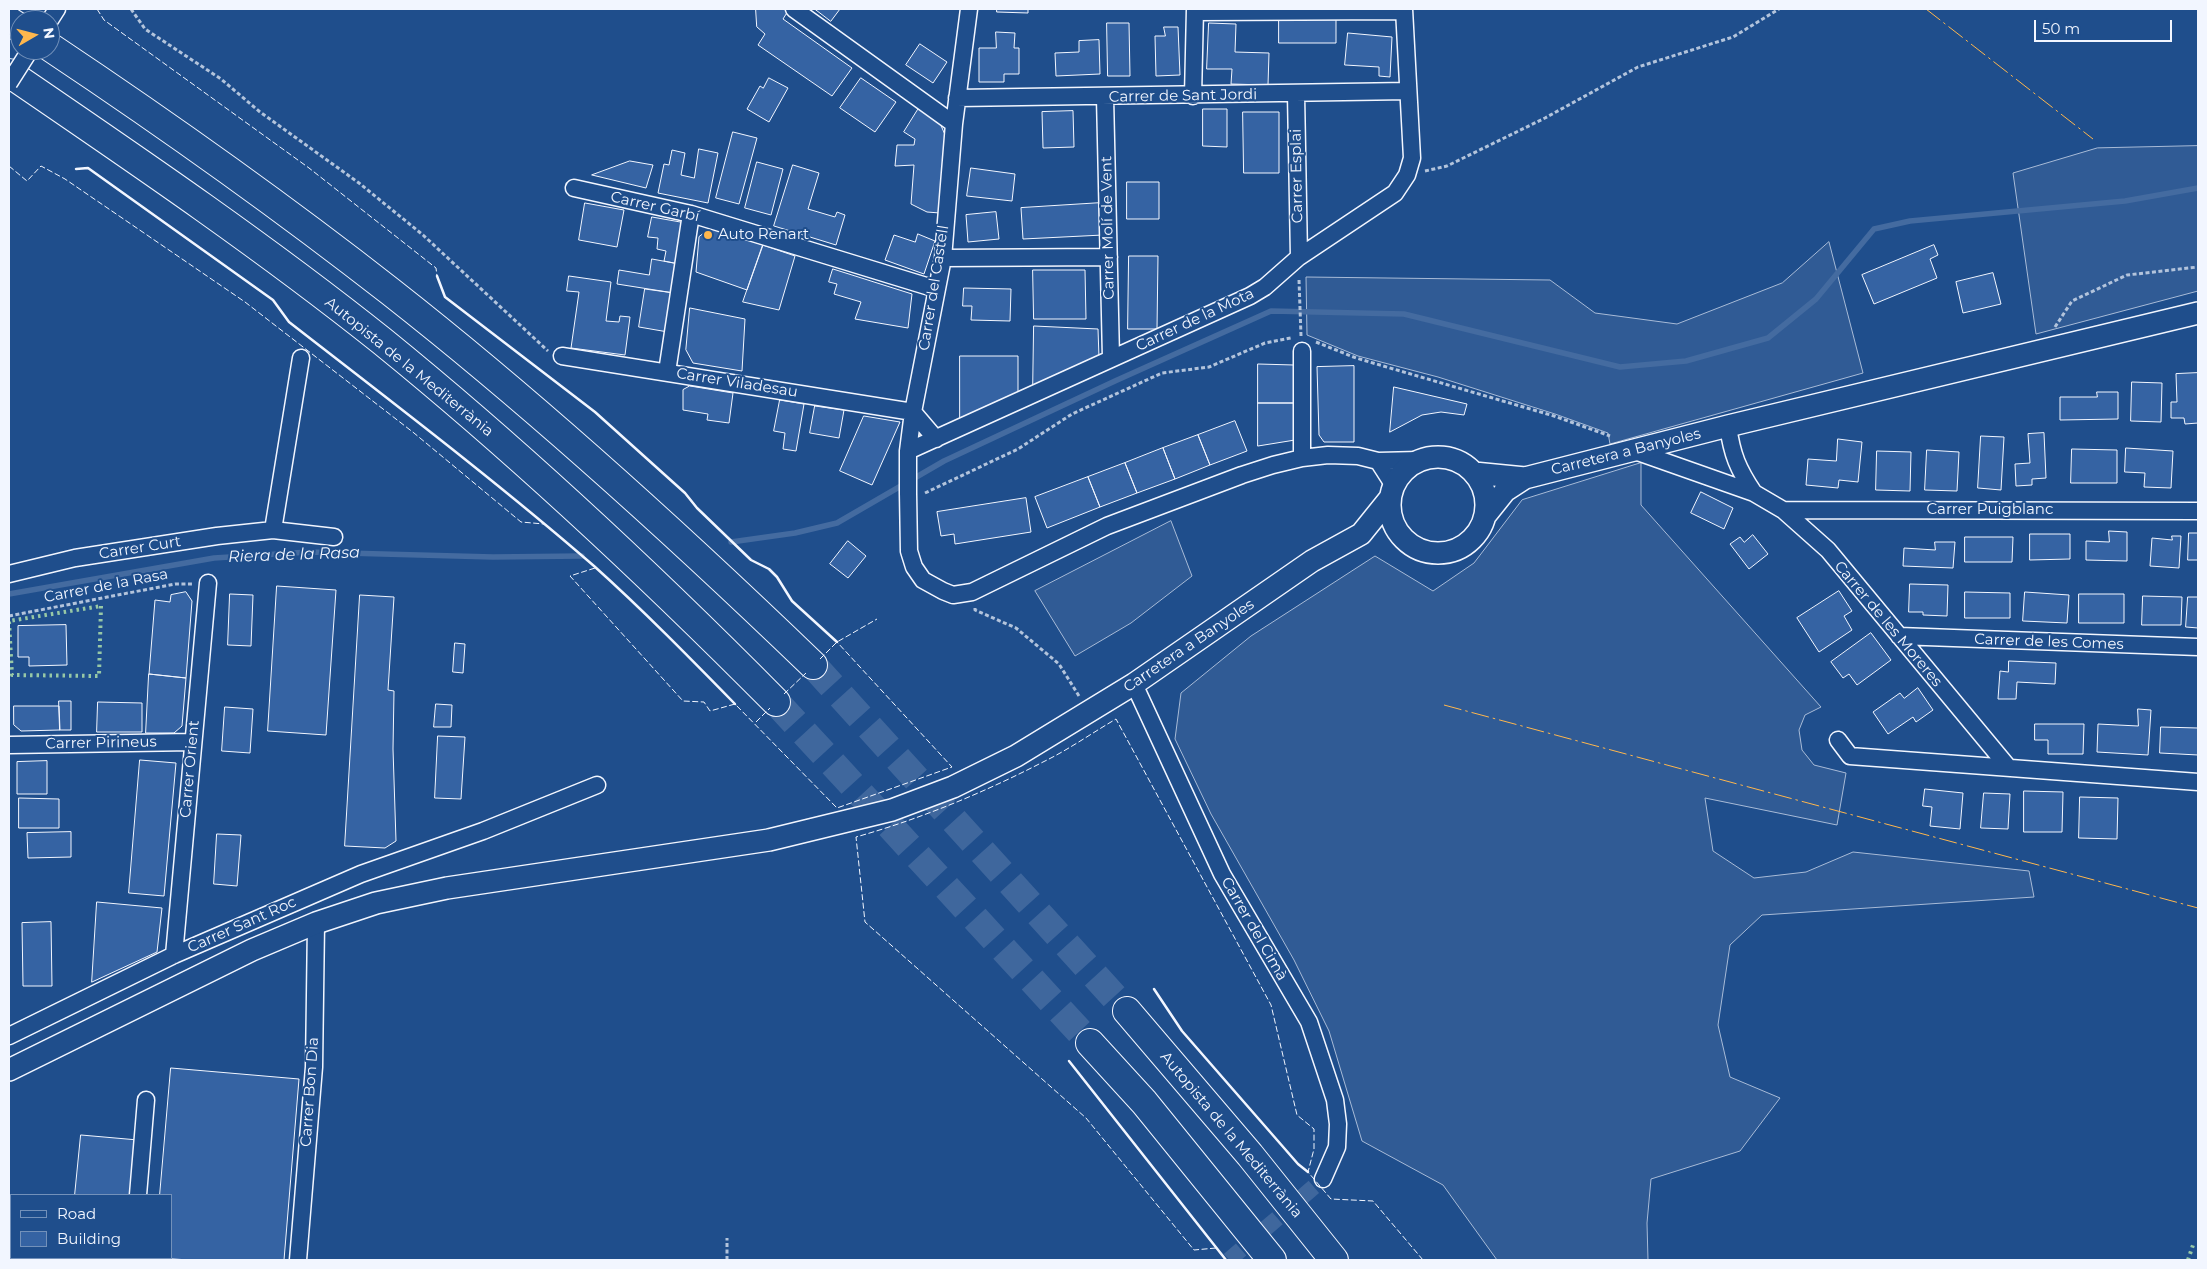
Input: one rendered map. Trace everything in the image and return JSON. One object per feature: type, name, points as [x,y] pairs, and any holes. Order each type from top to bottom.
[{"type":"highway","points":[[60,54],[200,150],[392,293],[638,500],[814,666]]},
{"type":"highway","name":"Autopista de la Mediterrània","points":[[9,73],[185,194],[382,341],[492,436],[666,592],[776,702]]},
{"type":"highway","name":"Autopista de la Mediterrània","points":[[1127,1011],[1250,1155],[1334,1260]]},
{"type":"highway","points":[[1090,1043],[1170,1134],[1272,1260]]},
{"type":"highway","points":[[1170,1134],[1264,1260]]},
{"type":"street","points":[[794,9],[954,124]]},
{"type":"street","name":"Carrer del Castell","points":[[969,9],[954,124],[943,258],[912,412],[908,469],[913,495],[909,551],[914,567],[924,580],[943,592],[953,595],[972,592]]},
{"type":"street","points":[[1193,96],[1195,10],[1404,10]]},
{"type":"street","name":"Carrer de la Mota","points":[[908,451],[1250,296],[1265,287],[1298,257],[1394,193],[1407,175],[1412,158],[1404,10]]},
{"type":"street","points":[[9,83],[24,60]]},
{"type":"street","name":"Carrer de Sant Jordi","points":[[957,98],[1193,96],[1408,91]]},
{"type":"street","name":"Carrer Esplai","points":[[1296,94],[1298,257]]},
{"type":"street","name":"Carrer Molí de Vent","points":[[1105,97],[1110,358]]},
{"type":"street","name":"Carrer Garbí","points":[[574,188],[691,214],[936,288]]},
{"type":"street","points":[[667,372],[691,214]]},
{"type":"street","points":[[943,258],[1109,257]]},
{"type":"street","name":"Carretera a Banyoles","points":[[1485,516],[1505,491],[1524,478],[1728,426],[2198,313]]},
{"type":"street","points":[[1301,344],[1302,458]]},
{"type":"street","name":"Carrer Viladesau","points":[[562,356],[912,412]]},
{"type":"street","points":[[273,530],[301,358]]},
{"type":"street","points":[[912,412],[936,438]]},
{"type":"street","name":"Carrer de les Moreres","points":[[1728,426],[1732,454],[1740,473],[1754,493]]},
{"type":"street","name":"Carrer de les Moreres","points":[[1632,450],[1754,493],[1782,510],[1828,550],[2009,768]]},
{"type":"street","points":[[972,592],[1107,526],[1242,475],[1302,458],[1328,455],[1358,456],[1378,461],[1445,457],[1464,464],[1474,473],[1484,489],[1486,502],[1485,516],[1474,537],[1453,551],[1429,552],[1407,542],[1360,534]]},
{"type":"street","points":[[1392,492],[1401,474],[1418,460]]},
{"type":"street","points":[[1378,461],[1392,492],[1392,519],[1407,542]]},
{"type":"street","name":"Carretera a Banyoles","points":[[1474,473],[1524,478]]},
{"type":"street","name":"Carretera a Banyoles","points":[[9,1070],[252,950],[316,923],[376,903],[447,888],[769,840],[892,810],[953,787],[1016,756],[1134,684],[1312,561],[1360,534],[1392,492]]},
{"type":"street","name":"Carrer Puigblanc","points":[[1782,510],[2198,511]]},
{"type":"street","name":"Carrer Curt","points":[[9,574],[74,558],[217,536],[273,530],[334,537]]},
{"type":"street","name":"Carrer Orient","points":[[174,955],[208,583]]},
{"type":"street","name":"Carrer de les Comes","points":[[1899,636],[2198,647]]},
{"type":"street","name":"Carrer del Cimà","points":[[1134,684],[1222,874],[1309,1022],[1335,1100],[1338,1124],[1337,1147],[1323,1180]]},
{"type":"street","points":[[1838,740],[1850,756],[2198,782]]},
{"type":"street","name":"Carrer Pirineus","points":[[9,745],[192,742]]},
{"type":"street","name":"Carrer Sant Roc","points":[[9,1036],[174,955],[361,874],[483,831],[597,785]]},
{"type":"street","name":"Carrer Bon Dia","points":[[298,1260],[314,1067],[316,923]]},
{"type":"street","points":[[138,1194],[146,1100]]},
{"type":"path","points":[[131,9],[145,28],[221,79],[260,112],[359,183],[416,229],[547,350],[562,356]]},
{"type":"path","points":[[1407,175],[1447,166],[1545,118],[1638,67],[1733,37],[1779,9]]},
{"type":"path","points":[[2054,329],[2072,301],[2127,275],[2198,267]]},
{"type":"path","points":[[1299,279],[1301,344]]},
{"type":"path","points":[[913,495],[1018,449],[1072,414],[1162,373],[1209,368],[1265,344],[1301,344],[1356,358],[1545,413],[1613,437]]},
{"type":"path","name":"Carrer de la Rasa","points":[[9,616],[175,584],[208,583]]},
{"type":"path","points":[[972,592],[975,610],[1016,628],[1059,664],[1082,701]]},
{"type":"path","points":[[727,1238],[727,1260]]},
{"type":"shaded area","points":[[2198,146],[2198,291],[2036,334],[2013,173],[2097,148]]},
{"type":"shaded area","points":[[1829,242],[1863,373],[1610,444],[1608,433],[1438,377],[1358,356],[1307,335],[1306,277],[1550,280],[1595,313],[1677,324],[1782,283]]},
{"type":"shaded area","points":[[1641,463],[1641,505],[1821,707],[1805,715],[1799,730],[1802,750],[1814,765],[1846,773],[1837,825],[1705,798],[1713,851],[1754,878],[1806,872],[1853,852],[2029,871],[2034,897],[1762,915],[1730,945],[1718,1025],[1730,1077],[1780,1098],[1740,1151],[1651,1179],[1647,1223],[1648,1260],[1497,1260],[1443,1185],[1362,1141],[1329,1031],[1294,960],[1211,814],[1175,739],[1181,693],[1251,636],[1375,556],[1433,591],[1474,563],[1522,500]]},
{"type":"shaded area","points":[[1171,521],[1192,576],[1131,623],[1075,656],[1035,591]]},
{"type":"building","points":[[756,9],[785,9],[788,11],[783,19],[852,68],[832,96],[758,45],[765,34],[757,27]]},
{"type":"building","points":[[815,9],[840,9],[831,21]]},
{"type":"building","points":[[997,9],[1028,9],[1028,13],[997,12]]},
{"type":"building","points":[[1279,17],[1336,17],[1336,43],[1279,43]]},
{"type":"building","points":[[1107,23],[1129,23],[1130,76],[1108,76]]},
{"type":"building","points":[[1209,23],[1236,24],[1235,52],[1269,53],[1268,85],[1231,84],[1232,69],[1207,69]]},
{"type":"building","points":[[1164,27],[1178,27],[1180,75],[1156,76],[1155,36],[1165,36]]},
{"type":"building","points":[[996,32],[1015,33],[1014,48],[1019,48],[1019,74],[1004,74],[1004,82],[979,82],[979,48],[996,48]]},
{"type":"building","points":[[1348,33],[1392,37],[1390,77],[1379,76],[1379,67],[1345,65]]},
{"type":"building","points":[[1099,40],[1100,74],[1056,76],[1055,53],[1079,52],[1079,41]]},
{"type":"building","points":[[920,44],[947,62],[933,83],[906,65]]},
{"type":"building","points":[[769,78],[788,88],[769,122],[747,109],[760,86],[763,88]]},
{"type":"building","points":[[861,78],[896,102],[875,132],[840,108]]},
{"type":"building","points":[[919,108],[939,121],[946,137],[940,213],[927,212],[911,204],[914,165],[895,166],[897,145],[914,145],[915,139],[904,132]]},
{"type":"building","points":[[1203,109],[1227,109],[1227,147],[1203,146]]},
{"type":"building","points":[[1073,111],[1074,147],[1043,148],[1042,112]]},
{"type":"building","points":[[1243,112],[1279,112],[1279,173],[1244,173]]},
{"type":"building","points":[[733,132],[757,138],[739,204],[716,198]]},
{"type":"building","points":[[699,149],[718,153],[708,203],[658,193],[664,164],[669,165],[672,150],[685,153],[681,175],[694,178]]},
{"type":"building","points":[[630,161],[653,165],[646,188],[592,175]]},
{"type":"building","points":[[757,162],[783,169],[771,215],[745,208]]},
{"type":"building","points":[[793,165],[819,173],[808,209],[835,217],[837,212],[845,215],[836,245],[774,226]]},
{"type":"building","points":[[971,168],[1015,174],[1012,201],[967,196]]},
{"type":"building","points":[[1127,182],[1159,182],[1159,219],[1127,219]]},
{"type":"building","points":[[585,203],[624,210],[617,247],[579,240]]},
{"type":"building","points":[[1101,203],[1103,235],[1023,239],[1021,208]]},
{"type":"building","points":[[996,212],[999,239],[968,242],[966,215]]},
{"type":"building","points":[[652,217],[686,223],[679,264],[664,261],[666,251],[657,249],[658,238],[648,237]]},
{"type":"building","points":[[711,228],[763,245],[747,290],[696,272],[699,237]]},
{"type":"building","points":[[918,234],[935,241],[924,274],[885,260],[894,235],[915,242]]},
{"type":"building","points":[[763,245],[795,256],[779,310],[743,302]]},
{"type":"building","points":[[1934,245],[1938,255],[1930,259],[1937,278],[1874,304],[1862,275]]},
{"type":"building","points":[[1129,256],[1158,256],[1157,329],[1128,329]]},
{"type":"building","points":[[652,259],[679,264],[674,293],[617,284],[619,270],[649,275]]},
{"type":"building","points":[[833,269],[912,294],[908,328],[855,319],[861,302],[834,294],[837,284],[829,282]]},
{"type":"building","points":[[1033,270],[1085,270],[1086,319],[1034,319]]},
{"type":"building","points":[[1993,273],[2001,304],[1963,313],[1956,282]]},
{"type":"building","points":[[569,276],[611,282],[606,321],[619,322],[620,316],[630,317],[625,355],[571,348],[579,292],[567,291]]},
{"type":"building","points":[[964,288],[1011,289],[1010,321],[971,320],[972,306],[963,306]]},
{"type":"building","points":[[645,289],[674,293],[668,332],[639,327]]},
{"type":"building","points":[[690,308],[745,319],[742,371],[693,363],[686,350]]},
{"type":"building","points":[[1034,326],[1098,329],[1099,358],[1033,389]]},
{"type":"building","points":[[960,356],[1018,356],[1018,393],[960,419]]},
{"type":"building","points":[[1258,364],[1294,365],[1294,403],[1258,403]]},
{"type":"building","points":[[1354,366],[1354,442],[1324,442],[1319,435],[1317,367]]},
{"type":"building","points":[[2198,373],[2198,423],[2185,424],[2184,418],[2171,418],[2171,402],[2177,402],[2176,374]]},
{"type":"building","points":[[2132,382],[2162,383],[2161,422],[2131,421]]},
{"type":"building","points":[[690,386],[733,393],[729,423],[707,420],[708,414],[683,410],[683,390]]},
{"type":"building","points":[[1394,387],[1467,404],[1464,415],[1441,412],[1422,415],[1390,432]]},
{"type":"building","points":[[2097,392],[2118,392],[2118,419],[2060,420],[2060,397],[2097,397]]},
{"type":"building","points":[[780,400],[804,404],[796,451],[783,449],[785,433],[774,431]]},
{"type":"building","points":[[1258,403],[1294,403],[1295,440],[1258,446]]},
{"type":"building","points":[[815,406],[844,410],[839,438],[810,433]]},
{"type":"building","points":[[864,416],[900,422],[872,485],[840,471]]},
{"type":"building","points":[[1235,421],[1247,451],[1210,465],[1198,435]]},
{"type":"building","points":[[2044,433],[2046,478],[2032,479],[2032,485],[2016,486],[2015,464],[2030,463],[2028,434]]},
{"type":"building","points":[[1198,435],[1210,465],[1175,479],[1163,448]]},
{"type":"building","points":[[1981,436],[2004,437],[2001,490],[1978,488]]},
{"type":"building","points":[[1838,439],[1862,442],[1858,482],[1839,480],[1838,488],[1806,485],[1808,459],[1836,461]]},
{"type":"building","points":[[1163,448],[1175,479],[1137,493],[1125,463]]},
{"type":"building","points":[[2126,448],[2173,451],[2171,488],[2144,487],[2145,473],[2125,472]]},
{"type":"building","points":[[2072,449],[2117,450],[2117,483],[2071,483]]},
{"type":"building","points":[[1927,450],[1959,452],[1957,491],[1925,490]]},
{"type":"building","points":[[1877,451],[1911,452],[1910,491],[1876,490]]},
{"type":"building","points":[[1125,463],[1137,493],[1100,507],[1088,477]]},
{"type":"building","points":[[1088,477],[1100,507],[1047,528],[1035,497]]},
{"type":"building","points":[[1701,492],[1733,508],[1724,529],[1691,513]]},
{"type":"building","points":[[1026,498],[1031,532],[955,544],[954,534],[941,536],[937,512]]},
{"type":"building","points":[[2109,531],[2127,532],[2127,561],[2086,560],[2086,541],[2109,542]]},
{"type":"building","points":[[2189,533],[2198,533],[2198,560],[2188,560]]},
{"type":"building","points":[[2030,534],[2070,534],[2070,559],[2030,560]]},
{"type":"building","points":[[1753,535],[1768,554],[1749,569],[1730,544],[1740,537],[1744,542]]},
{"type":"building","points":[[2172,536],[2181,536],[2179,568],[2150,566],[2152,538],[2172,540]]},
{"type":"building","points":[[1965,537],[2013,537],[2012,562],[1965,562]]},
{"type":"building","points":[[848,541],[866,556],[848,578],[830,564]]},
{"type":"building","points":[[1935,542],[1955,542],[1953,568],[1903,566],[1904,548],[1935,550]]},
{"type":"building","points":[[1910,584],[1948,585],[1947,616],[1923,615],[1923,612],[1909,612]]},
{"type":"building","points":[[277,586],[336,590],[326,735],[268,731]]},
{"type":"building","points":[[1839,591],[1852,611],[1844,616],[1852,630],[1819,652],[1797,618]]},
{"type":"building","points":[[186,592],[192,601],[186,678],[149,674],[155,600],[170,602],[171,595]]},
{"type":"building","points":[[1965,592],[2010,593],[2010,618],[1965,618]]},
{"type":"building","points":[[2025,592],[2069,595],[2067,623],[2023,621]]},
{"type":"building","points":[[230,594],[253,595],[251,646],[228,645]]},
{"type":"building","points":[[2079,594],[2124,594],[2124,623],[2079,623]]},
{"type":"building","points":[[360,595],[394,597],[388,690],[394,691],[393,749],[396,841],[385,848],[345,846]]},
{"type":"building","points":[[2143,596],[2182,597],[2181,625],[2142,625]]},
{"type":"building","points":[[2188,597],[2198,597],[2198,628],[2186,627]]},
{"type":"building","points":[[66,625],[67,665],[29,666],[29,657],[18,657],[18,626]]},
{"type":"building","points":[[1871,633],[1891,660],[1857,685],[1849,674],[1843,678],[1831,662]]},
{"type":"building","points":[[455,643],[465,644],[463,673],[453,672]]},
{"type":"building","points":[[2009,661],[2056,663],[2055,684],[2017,682],[2016,699],[1998,699],[2000,671],[2008,672]]},
{"type":"building","points":[[149,674],[186,678],[182,726],[174,733],[146,733]]},
{"type":"building","points":[[1918,688],[1933,710],[1916,722],[1913,717],[1888,734],[1873,712],[1900,693],[1904,698]]},
{"type":"building","points":[[59,701],[71,701],[71,730],[60,730]]},
{"type":"building","points":[[98,702],[142,703],[142,732],[97,732]]},
{"type":"building","points":[[436,704],[452,705],[451,727],[434,727]]},
{"type":"building","points":[[14,706],[59,706],[60,730],[21,731],[14,725]]},
{"type":"building","points":[[225,707],[253,709],[250,753],[222,751]]},
{"type":"building","points":[[2138,709],[2151,710],[2148,755],[2097,752],[2098,724],[2138,726]]},
{"type":"building","points":[[2035,724],[2084,724],[2083,754],[2048,754],[2048,740],[2035,740]]},
{"type":"building","points":[[2161,727],[2198,728],[2198,755],[2160,753]]},
{"type":"building","points":[[438,736],[465,737],[461,799],[435,798]]},
{"type":"building","points":[[140,760],[176,763],[164,896],[129,893]]},
{"type":"building","points":[[47,761],[47,794],[17,794],[17,762]]},
{"type":"building","points":[[1925,789],[1963,793],[1960,829],[1930,826],[1932,807],[1923,806]]},
{"type":"building","points":[[2024,791],[2063,792],[2062,832],[2024,832]]},
{"type":"building","points":[[1984,793],[2010,794],[2008,829],[1981,828]]},
{"type":"building","points":[[2080,797],[2118,798],[2117,839],[2079,838]]},
{"type":"building","points":[[19,798],[59,799],[59,828],[19,828]]},
{"type":"building","points":[[71,832],[71,857],[28,858],[27,833]]},
{"type":"building","points":[[217,834],[241,835],[237,886],[214,884]]},
{"type":"building","points":[[97,902],[162,908],[157,952],[92,982]]},
{"type":"building","points":[[51,922],[52,986],[23,986],[22,923]]},
{"type":"building","points":[[171,1068],[299,1079],[284,1260],[172,1259],[172,1194],[160,1194]]},
{"type":"building","points":[[81,1135],[138,1140],[133,1194],[75,1194]]},
{"type":"waterway","points":[[731,542],[795,533],[837,523],[944,461],[1271,311],[1404,314],[1620,367],[1686,361],[1768,338],[1816,299],[1874,229],[1910,221],[2125,201],[2198,188]]},
{"type":"waterway","name":"Riera de la Rasa","points":[[9,594],[214,558],[309,552],[493,557],[582,556]]},
{"type":"tunnel","points":[[813,665],[1127,1011]]},
{"type":"tunnel","points":[[776,702],[1090,1043]]},
{"type":"tunnel","points":[[1229,1260],[1323,1179]]},
{"type":"hedge","points":[[101,606],[99,676],[12,675],[9,621],[101,606]]},
{"type":"hedge","points":[[2188,1260],[2194,1242]]},
{"type":"fence","points":[[97,9],[104,20],[309,168],[436,268],[437,276]]},
{"type":"fence","points":[[9,166],[27,181],[41,166],[65,179],[245,302],[414,433],[521,522],[544,524]]},
{"type":"fence","points":[[595,568],[570,576],[683,701],[704,702],[710,711],[735,704],[837,808],[952,767],[837,642]]},
{"type":"fence","points":[[820,659],[837,642],[877,619]]},
{"type":"fence","points":[[784,694],[806,673]]},
{"type":"fence","points":[[756,722],[770,708]]},
{"type":"fence","points":[[1216,1248],[1194,1250],[1086,1118],[865,922],[856,837],[927,814],[997,784],[1071,747],[1116,719],[1271,1005],[1297,1115],[1314,1129],[1314,1149],[1308,1172],[1331,1199],[1373,1201],[1423,1260]]},
{"type":"wall","points":[[76,169],[88,168],[273,300],[289,322],[482,473],[594,566],[683,651],[735,704]]},
{"type":"wall","points":[[437,276],[445,297],[595,412],[685,493],[697,508],[751,560],[769,569],[777,577],[792,601],[837,642]]},
{"type":"wall","points":[[1154,989],[1182,1031],[1298,1164],[1308,1172]]},
{"type":"wall","points":[[1069,1061],[1226,1260]]},
{"type":"power","points":[[1926,9],[2093,139]]},
{"type":"power","points":[[1444,705],[2198,908]]},
{"type":"place","name":"Auto Renart","points":[[708,235]]}]
